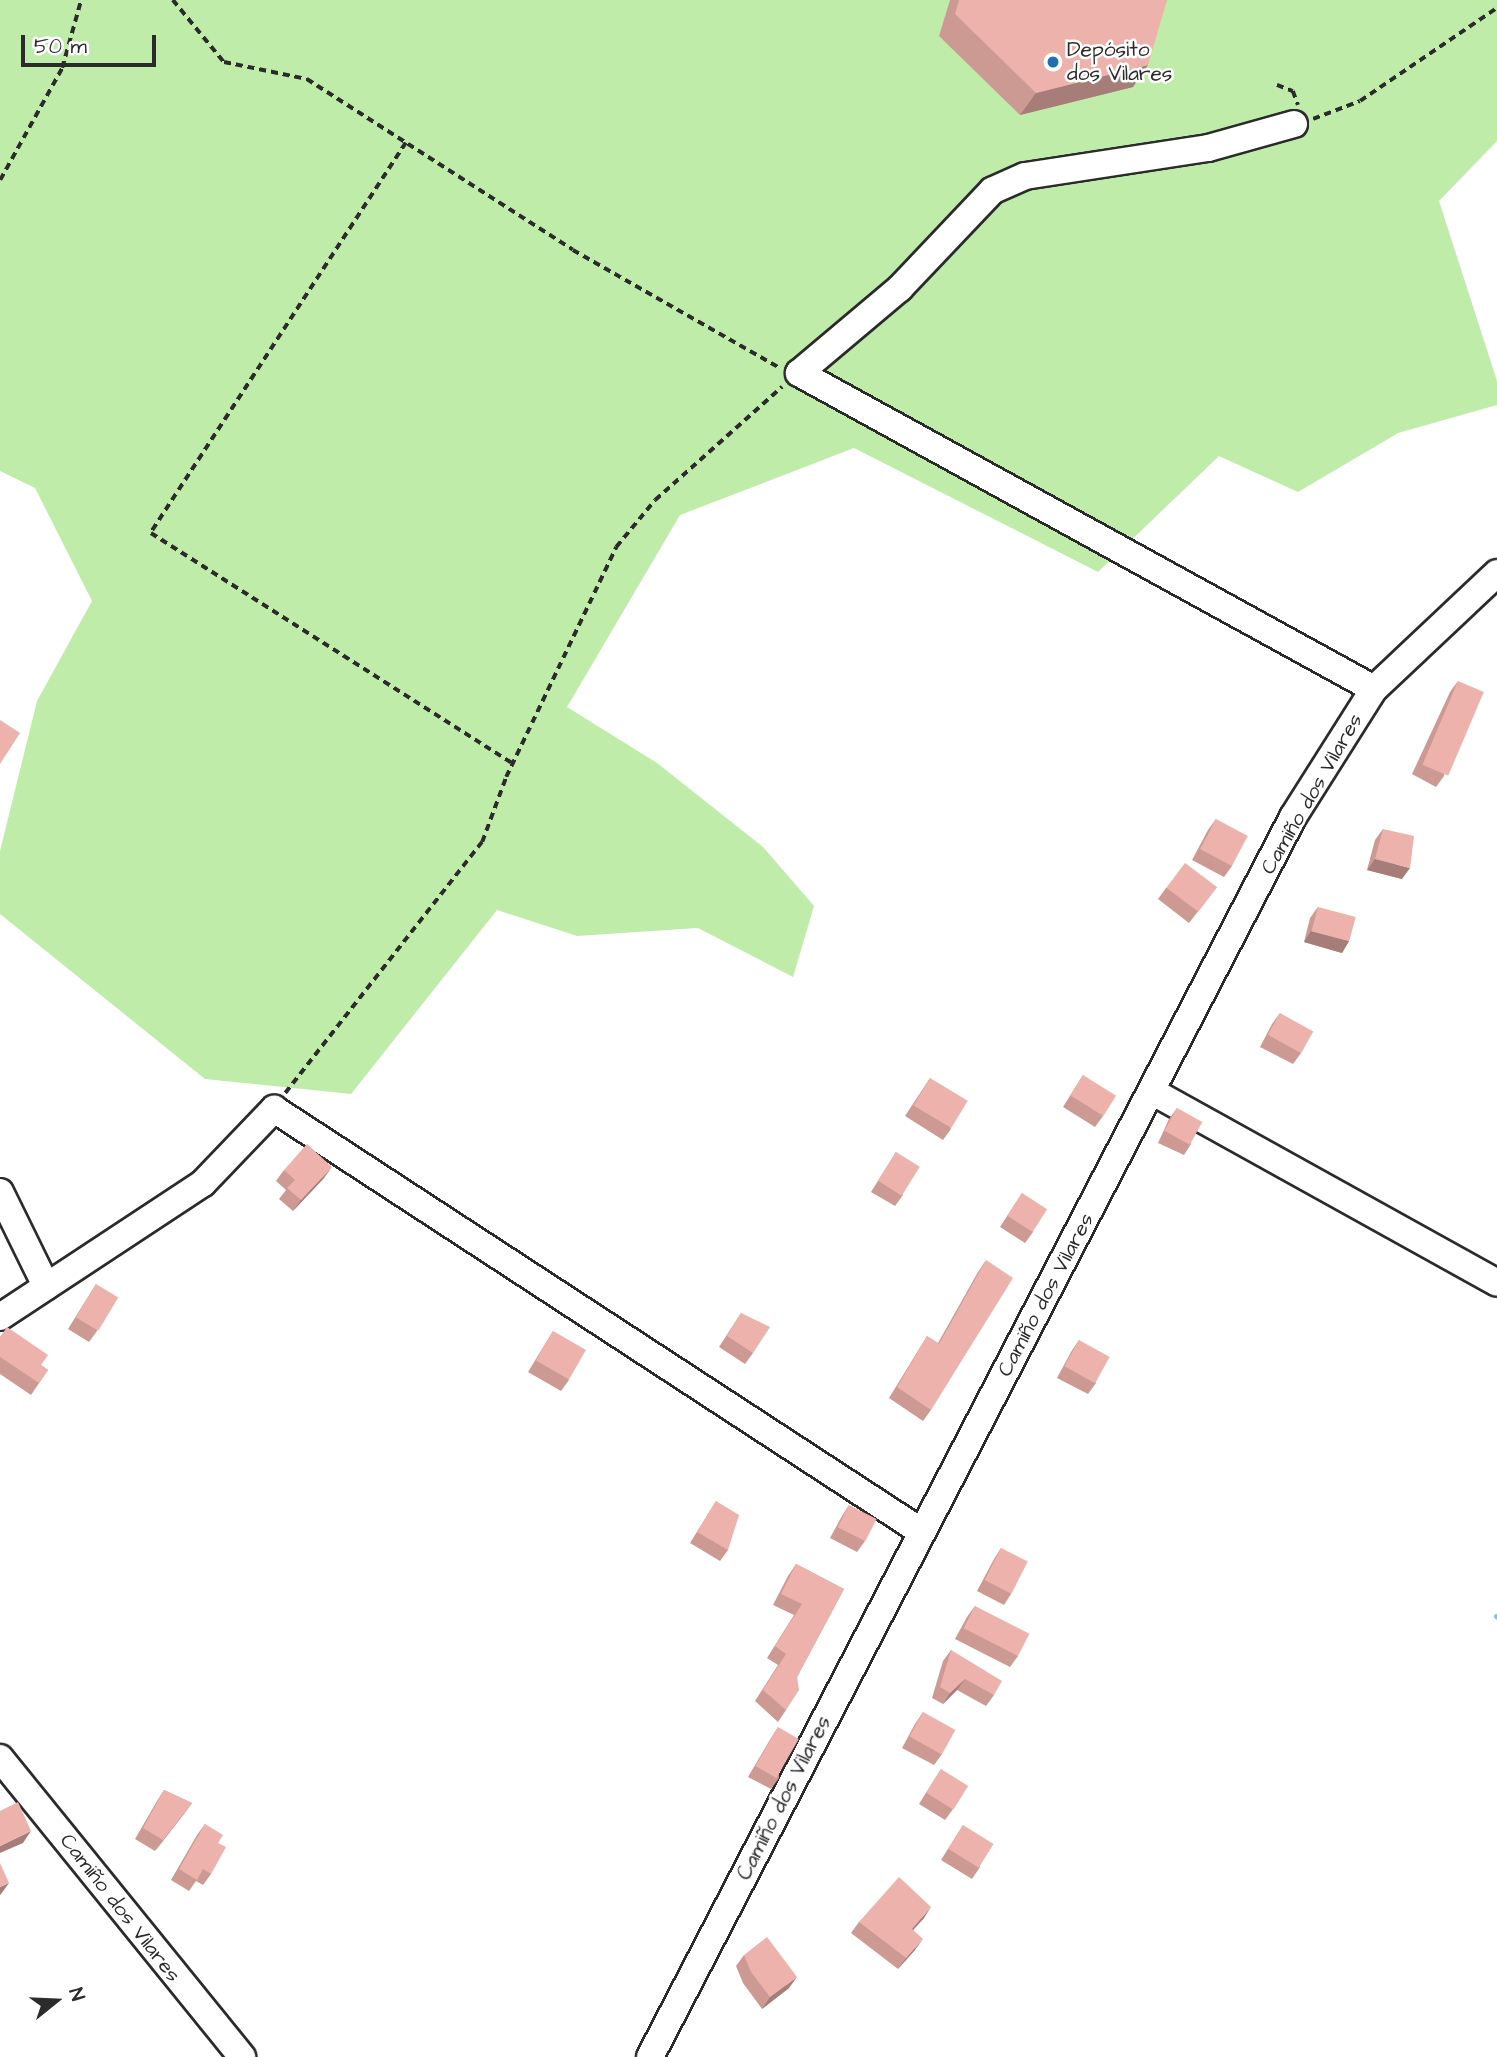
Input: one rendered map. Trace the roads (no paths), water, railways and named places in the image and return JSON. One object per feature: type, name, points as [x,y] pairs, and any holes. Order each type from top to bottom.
[{"type":"street","points":[[1294,124],[1208,148],[1025,176],[992,191],[900,288],[799,373],[1374,689]]},
{"type":"street","name":"Camiño dos Vilares","points":[[650,2057],[1153,1092],[1293,817],[1374,689],[1497,573]]},
{"type":"street","points":[[1153,1092],[1497,1283]]},
{"type":"street","points":[[0,1317],[203,1183],[274,1109],[922,1532]]},
{"type":"street","points":[[0,1192],[46,1286]]},
{"type":"street","name":"Camiño dos Vilares","points":[[0,1758],[242,2057]]},
{"type":"place","name":"Depósito dos Vilares","points":[[1053,62]]}]
